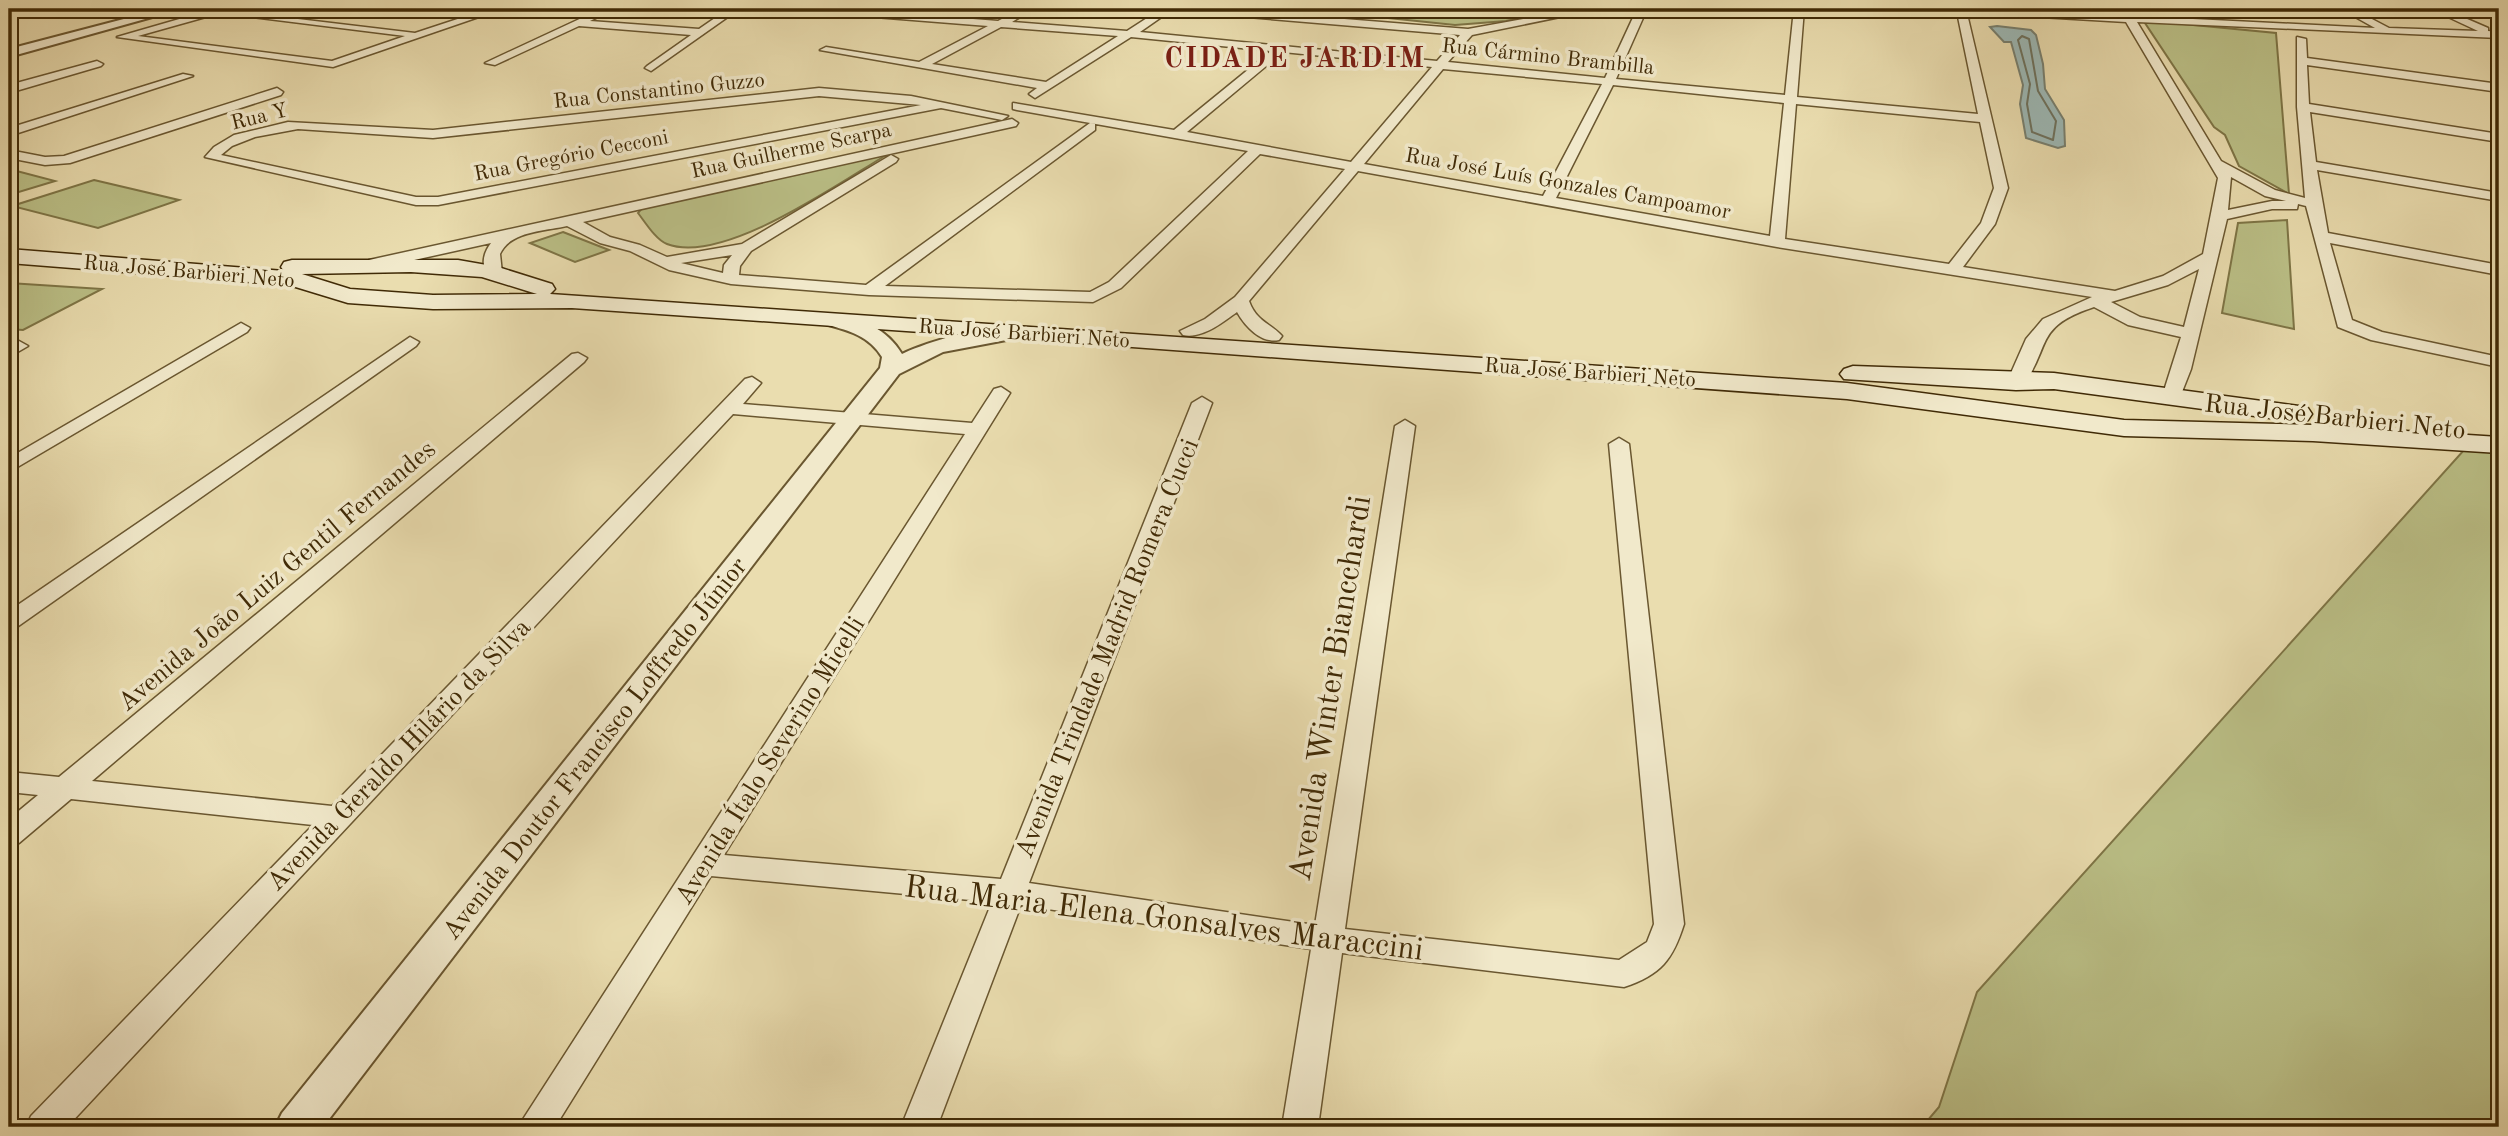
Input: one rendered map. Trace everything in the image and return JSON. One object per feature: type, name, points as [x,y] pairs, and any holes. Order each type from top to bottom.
[{"type":"main road","name":"Rua José Barbieri Neto","points":[[9,247],[317,269],[369,265],[494,273],[530,286],[587,294],[1189,331],[1689,369],[1949,376],[2016,382],[2054,381],[2298,414],[2499,433]]},
{"type":"main road","name":"Rua José Barbieri Neto","points":[[9,256],[291,278],[348,296],[433,302],[572,301],[1023,332],[1847,391],[2124,428],[2171,427],[2499,445]]},
{"type":"main road","points":[[330,291],[338,279],[369,265]]},
{"type":"main road","points":[[459,300],[490,287],[496,280],[494,273]]},
{"type":"main road","points":[[2016,382],[2029,405],[2042,415]]},
{"type":"main road","points":[[2171,397],[2181,412],[2171,427]]},
{"type":"street","points":[[9,47],[150,9]]},
{"type":"street","points":[[9,53],[175,9]]},
{"type":"street","points":[[419,35],[222,9],[122,37],[333,64],[497,9]]},
{"type":"street","points":[[491,63],[609,9]]},
{"type":"street","points":[[651,68],[734,9]]},
{"type":"street","name":"Rua Cármino Brambilla","points":[[812,9],[883,10],[1986,120]]},
{"type":"street","points":[[919,66],[1028,9]]},
{"type":"street","points":[[987,128],[1168,9]]},
{"type":"street","points":[[1188,9],[1468,32],[1594,9]]},
{"type":"street","points":[[1547,201],[1609,82],[1642,9]]},
{"type":"street","points":[[1777,242],[1799,9]]},
{"type":"street","points":[[1857,9],[2129,16],[2288,28],[2496,35]]},
{"type":"street","points":[[2346,9],[2393,32]]},
{"type":"street","points":[[2436,9],[2496,35]]},
{"type":"street","points":[[1954,268],[1988,224],[2001,188],[1958,11]]},
{"type":"street","points":[[2265,15],[2288,28]]},
{"type":"street","points":[[2129,16],[2225,178],[2220,216],[2182,369],[2171,397]]},
{"type":"street","points":[[578,24],[701,32]]},
{"type":"street","points":[[1189,331],[1210,323],[1241,301],[1468,32]]},
{"type":"street","points":[[2301,39],[2303,107],[2312,165],[2314,207],[2344,323],[2358,330],[2499,362]]},
{"type":"street","points":[[9,47],[26,49]]},
{"type":"street","points":[[1177,134],[1280,49]]},
{"type":"street","points":[[826,50],[1048,86]]},
{"type":"street","points":[[2303,61],[2499,88]]},
{"type":"street","points":[[9,89],[97,64]]},
{"type":"street","points":[[9,132],[187,76]]},
{"type":"street","points":[[9,154],[45,161],[65,160],[277,92]]},
{"type":"street","name":"Rua Constantino Guzzo","points":[[320,126],[433,134],[819,92],[845,92],[1002,116]]},
{"type":"street","name":"Rua Gregório Cecconi","points":[[212,157],[416,201],[438,201],[939,105]]},
{"type":"street","name":"Rua José Luís Gonzales Campoamor","points":[[1017,106],[1777,242],[2113,295]]},
{"type":"street","points":[[2303,107],[2499,138]]},
{"type":"street","name":"Rua Guilherme Scarpa","points":[[369,265],[987,128],[1061,115]]},
{"type":"street","name":"Rua Y","points":[[212,157],[226,144],[275,127],[320,126]]},
{"type":"street","points":[[869,290],[1090,127]]},
{"type":"street","points":[[567,220],[605,240],[635,248],[663,262],[731,279],[869,290],[1093,298],[1115,285],[1254,153]]},
{"type":"street","points":[[731,279],[732,265],[746,248],[891,159]]},
{"type":"street","points":[[2218,164],[2270,193],[2314,207]]},
{"type":"street","points":[[2312,165],[2499,197]]},
{"type":"street","points":[[2220,216],[2272,205],[2314,207]]},
{"type":"street","points":[[598,214],[626,235],[635,248]]},
{"type":"street","name":"Rua Guilherme Scarpa","points":[[494,273],[490,262],[495,246],[506,237],[531,228]]},
{"type":"street","points":[[2320,236],[2499,270]]},
{"type":"street","points":[[663,262],[746,248]]},
{"type":"street","points":[[2016,382],[2027,368],[2037,335],[2056,318],[2113,295],[2164,282],[2210,256]]},
{"type":"street","points":[[2164,282],[2199,293]]},
{"type":"street","points":[[1241,301],[1245,315],[1252,325],[1273,337]]},
{"type":"street","points":[[2096,301],[2134,321],[2190,334]]},
{"type":"street","points":[[835,321],[858,326],[878,337],[893,357],[891,369]]},
{"type":"street","points":[[9,466],[241,328]]},
{"type":"street","name":"Avenida Doutor Francisco Loffredo Júnior","points":[[297,1127],[891,369],[909,358],[954,342],[1023,332]]},
{"type":"street","points":[[9,622],[410,342]]},
{"type":"street","name":"Avenida João Luiz Gentil Fernandes","points":[[9,835],[578,358]]},
{"type":"street","name":"Avenida Geraldo Hilário da Silva","points":[[44,1127],[752,383]]},
{"type":"street","name":"Avenida Ítalo Severino Micelli","points":[[536,1127],[1001,393]]},
{"type":"street","name":"Avenida Trindade Madrid Romera Cucci","points":[[919,1127],[1202,403]]},
{"type":"street","points":[[726,408],[976,429]]},
{"type":"street","name":"Avenida Winter Biancchardi","points":[[1300,1127],[1326,939],[1405,426]]},
{"type":"street","points":[[1619,444],[1669,925],[1660,950],[1650,960],[1624,974]]},
{"type":"street","points":[[9,782],[337,817]]},
{"type":"street","name":"Rua Maria Elena Gonsalves Maraccini","points":[[703,864],[1010,892],[1326,939],[1624,974]]},
{"type":"green space","points":[[1302,9],[1561,9],[1506,21],[1455,25]]},
{"type":"green space","points":[[2152,21],[2276,33],[2289,194],[2239,166],[2225,135],[2214,127],[2145,23]]},
{"type":"green space","points":[[893,151],[783,217],[719,243],[691,248],[667,244],[655,235],[638,213],[643,207]]},
{"type":"green space","points":[[9,169],[55,181],[9,195]]},
{"type":"green space","points":[[94,180],[179,200],[98,228],[12,206]]},
{"type":"green space","points":[[2287,220],[2294,329],[2222,313],[2238,223]]},
{"type":"green space","points":[[563,232],[609,250],[575,262],[530,243]]},
{"type":"green space","points":[[9,283],[102,289],[23,330],[9,329]]},
{"type":"green space","points":[[2464,450],[2499,452],[2499,1127],[1922,1127],[1939,1107],[1977,992]]},
{"type":"water","points":[[1990,27],[2031,30],[2036,35],[2043,64],[2045,89],[2064,120],[2065,146],[2058,148],[2026,138],[2020,104],[2023,85],[2011,42],[2004,42]]},
{"type":"district","name":"CIDADE JARDIM","points":[[1295,57]]}]
